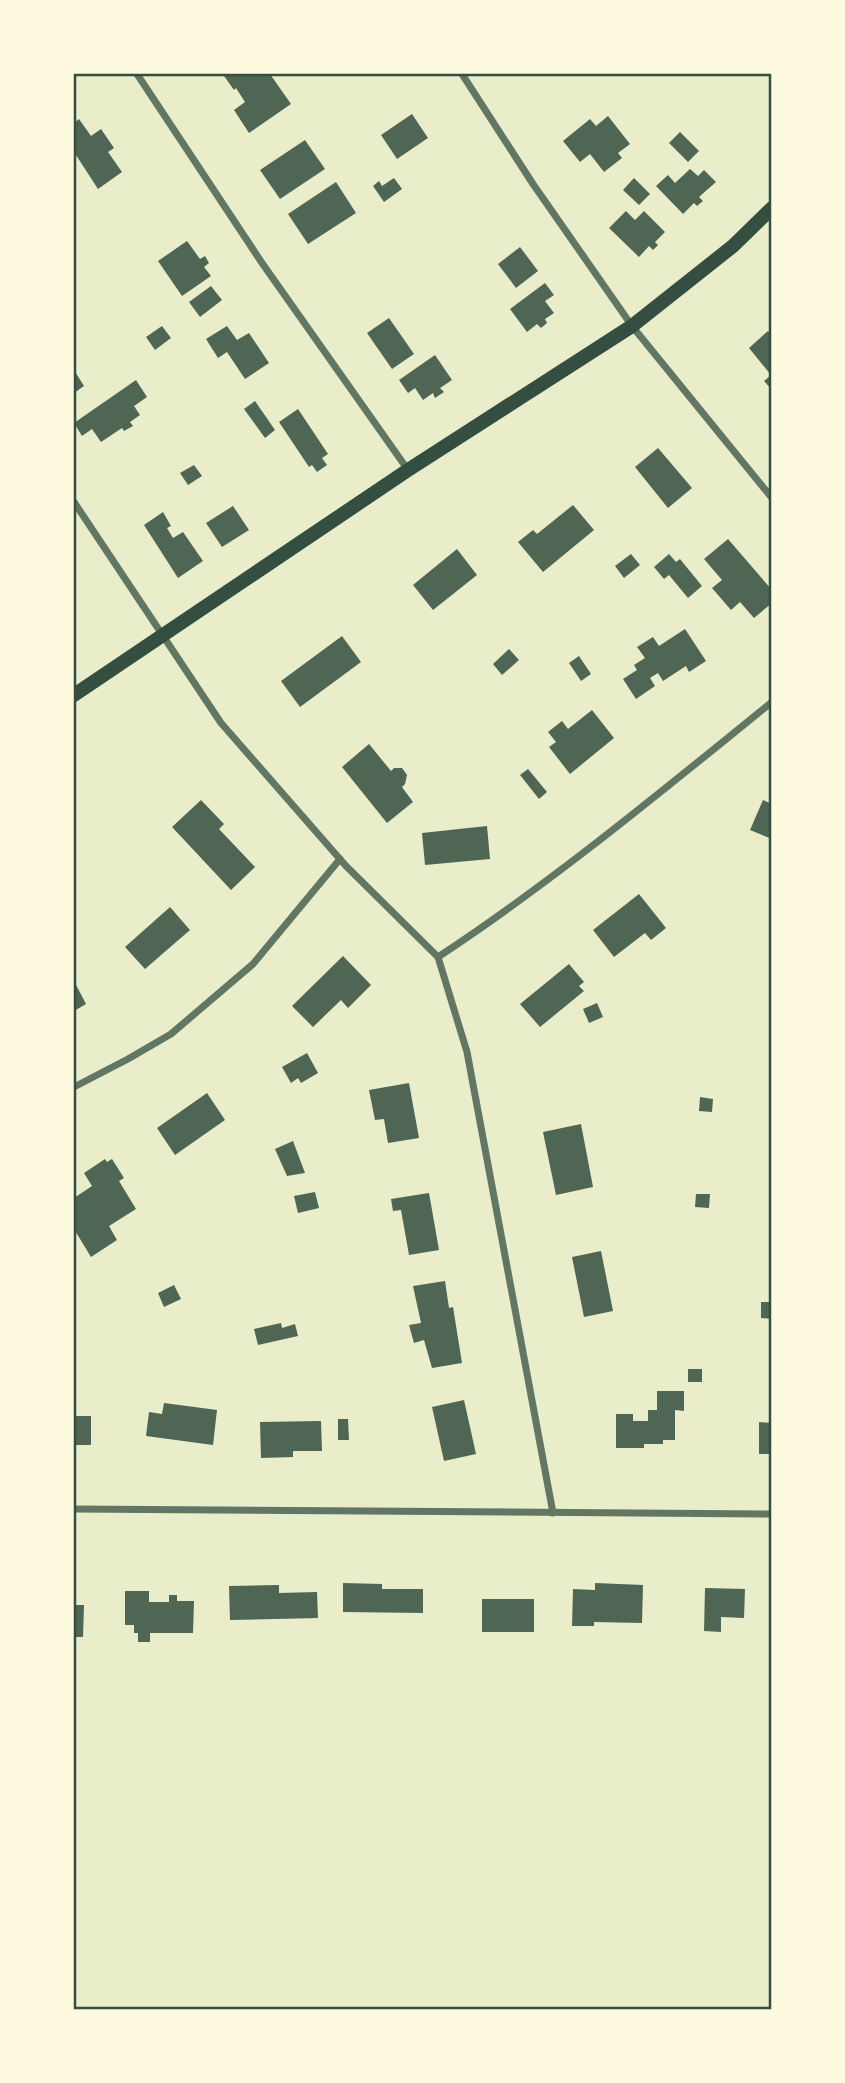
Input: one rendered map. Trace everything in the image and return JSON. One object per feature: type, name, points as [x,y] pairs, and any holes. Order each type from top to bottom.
[{"type":"main road","points":[[74,695],[408,470],[632,326],[733,246],[772,208]]},
{"type":"street","points":[[137,74],[262,263],[408,470]]},
{"type":"street","points":[[462,74],[533,184],[632,326],[772,498]]},
{"type":"street","points":[[74,502],[221,723],[340,859],[438,957],[467,1052],[554,1513]]},
{"type":"street","points":[[438,957],[478,931],[615,827],[772,702]]},
{"type":"street","points":[[74,1087],[171,1034],[253,964],[340,859]]},
{"type":"street","points":[[74,1509],[772,1514]]},
{"type":"building","points":[[270,74],[291,104],[249,133],[234,110],[245,102],[224,76]]},
{"type":"building","points":[[412,114],[428,138],[397,159],[381,135]]},
{"type":"building","points":[[608,116],[630,144],[618,153],[622,158],[604,172],[590,154],[580,162],[563,141],[590,119],[596,126]]},
{"type":"building","points":[[79,119],[91,136],[101,129],[114,148],[108,152],[122,172],[98,189],[74,152],[74,123]]},
{"type":"building","points":[[680,132],[699,151],[688,162],[669,143]]},
{"type":"building","points":[[305,140],[325,169],[280,199],[260,170]]},
{"type":"building","points":[[690,169],[698,176],[704,170],[716,182],[699,197],[703,201],[697,206],[694,203],[683,214],[656,186],[668,175],[675,183]]},
{"type":"building","points":[[394,178],[402,189],[384,202],[373,186],[379,181],[382,186]]},
{"type":"building","points":[[634,178],[650,194],[639,205],[623,190]]},
{"type":"building","points":[[336,182],[356,213],[308,244],[288,214]]},
{"type":"building","points":[[626,211],[635,220],[644,211],[665,232],[655,242],[658,245],[653,250],[649,246],[639,257],[609,228]]},
{"type":"building","points":[[187,241],[200,259],[205,256],[209,263],[204,267],[211,276],[182,296],[158,261]]},
{"type":"building","points":[[520,247],[538,271],[516,288],[498,264]]},
{"type":"building","points":[[545,283],[554,295],[545,301],[554,313],[545,319],[547,323],[541,328],[537,324],[527,332],[510,309]]},
{"type":"building","points":[[211,286],[222,300],[200,317],[189,302]]},
{"type":"building","points":[[389,318],[414,354],[392,369],[367,333]]},
{"type":"building","points":[[162,326],[171,338],[155,350],[146,337]]},
{"type":"building","points":[[227,326],[237,340],[249,333],[269,363],[245,379],[227,352],[218,358],[206,339]]},
{"type":"building","points":[[768,331],[772,335],[772,390],[764,381],[771,375],[749,348]]},
{"type":"building","points":[[435,355],[452,380],[440,388],[444,392],[435,398],[433,393],[423,400],[415,388],[408,393],[399,380]]},
{"type":"building","points":[[74,370],[84,386],[74,393]]},
{"type":"building","points":[[136,380],[147,397],[134,406],[140,415],[130,422],[133,426],[124,431],[122,428],[101,442],[92,429],[82,436],[74,423]]},
{"type":"building","points":[[255,401],[275,430],[265,438],[244,409]]},
{"type":"building","points":[[298,409],[328,454],[322,458],[327,465],[317,472],[312,465],[309,467],[279,422]]},
{"type":"building","points":[[658,448],[692,488],[668,508],[635,467]]},
{"type":"building","points":[[194,465],[202,476],[188,485],[180,473]]},
{"type":"building","points":[[573,505],[594,530],[543,572],[518,542],[533,530],[537,534]]},
{"type":"building","points":[[233,506],[249,530],[222,547],[206,523]]},
{"type":"building","points":[[163,512],[171,526],[167,528],[173,538],[183,532],[203,561],[178,578],[144,525]]},
{"type":"building","points":[[728,539],[772,590],[772,603],[754,618],[740,602],[731,610],[712,588],[722,580],[704,559]]},
{"type":"building","points":[[457,549],[477,575],[433,610],[413,585]]},
{"type":"building","points":[[631,554],[640,565],[624,578],[615,566]]},
{"type":"building","points":[[669,554],[676,562],[680,559],[702,586],[688,598],[669,575],[664,579],[654,567]]},
{"type":"building","points":[[685,629],[706,661],[689,672],[686,666],[663,681],[658,673],[650,678],[655,686],[636,699],[623,679],[637,670],[634,665],[645,658],[637,647],[653,637],[659,646]]},
{"type":"building","points":[[342,636],[361,662],[300,707],[281,681]]},
{"type":"building","points":[[509,649],[519,660],[502,675],[493,664]]},
{"type":"building","points":[[579,656],[591,674],[581,681],[569,663]]},
{"type":"building","points":[[592,710],[614,738],[570,774],[549,747],[556,742],[548,732],[562,721],[568,729]]},
{"type":"building","points":[[369,744],[391,771],[394,768],[402,768],[407,775],[402,787],[413,802],[387,823],[342,767]]},
{"type":"building","points":[[528,769],[547,792],[539,799],[520,775]]},
{"type":"building","points":[[201,800],[224,824],[219,829],[255,867],[231,890],[172,827]]},
{"type":"building","points":[[763,800],[772,804],[772,839],[750,830]]},
{"type":"building","points":[[487,826],[490,859],[425,865],[422,833]]},
{"type":"building","points":[[639,894],[666,928],[651,940],[645,933],[614,957],[593,930]]},
{"type":"building","points":[[170,907],[190,930],[145,969],[125,947]]},
{"type":"building","points":[[343,956],[371,985],[348,1008],[341,1000],[313,1027],[292,1006]]},
{"type":"building","points":[[569,964],[584,982],[579,986],[584,991],[540,1027],[520,1004]]},
{"type":"building","points":[[74,981],[86,1004],[74,1011]]},
{"type":"building","points":[[597,1003],[603,1017],[589,1023],[583,1009]]},
{"type":"building","points":[[307,1053],[318,1073],[301,1083],[298,1078],[291,1083],[282,1067]]},
{"type":"building","points":[[409,1083],[419,1138],[388,1143],[384,1119],[375,1120],[369,1090]]},
{"type":"building","points":[[207,1093],[225,1120],[175,1155],[157,1128]]},
{"type":"building","points":[[700,1097],[713,1099],[712,1112],[699,1111]]},
{"type":"building","points":[[581,1124],[593,1187],[556,1195],[543,1132]]},
{"type":"building","points":[[293,1141],[305,1173],[287,1176],[275,1149]]},
{"type":"building","points":[[105,1159],[107,1162],[112,1159],[124,1178],[119,1181],[136,1209],[109,1226],[117,1240],[91,1257],[74,1229],[74,1198],[92,1186],[84,1173]]},
{"type":"building","points":[[315,1192],[319,1208],[298,1213],[294,1196]]},
{"type":"building","points":[[429,1193],[439,1250],[409,1255],[401,1210],[393,1211],[391,1199]]},
{"type":"building","points":[[696,1194],[710,1194],[709,1208],[695,1207]]},
{"type":"building","points":[[601,1251],[613,1311],[584,1317],[572,1257]]},
{"type":"building","points":[[445,1281],[449,1308],[453,1307],[462,1363],[432,1368],[424,1340],[414,1343],[409,1325],[421,1323],[413,1286]]},
{"type":"building","points":[[174,1285],[181,1299],[164,1307],[158,1293]]},
{"type":"building","points":[[761,1302],[772,1302],[772,1319],[761,1318]]},
{"type":"building","points":[[281,1323],[282,1328],[295,1324],[298,1336],[258,1345],[254,1329]]},
{"type":"building","points":[[688,1369],[702,1369],[702,1382],[688,1382]]},
{"type":"building","points":[[657,1391],[684,1391],[684,1411],[675,1410],[675,1440],[663,1440],[663,1444],[644,1444],[644,1448],[616,1448],[616,1414],[633,1414],[633,1421],[648,1421],[648,1410],[657,1410]]},
{"type":"building","points":[[464,1400],[476,1454],[444,1461],[432,1407]]},
{"type":"building","points":[[164,1403],[217,1410],[213,1445],[146,1436],[149,1412],[162,1414]]},
{"type":"building","points":[[74,1416],[91,1416],[91,1445],[74,1445]]},
{"type":"building","points":[[338,1419],[348,1419],[349,1440],[338,1440]]},
{"type":"building","points":[[321,1421],[322,1451],[293,1451],[293,1457],[261,1458],[260,1422]]},
{"type":"building","points":[[759,1422],[772,1423],[772,1454],[759,1454]]},
{"type":"building","points":[[343,1583],[382,1584],[382,1589],[423,1589],[423,1613],[343,1612]]},
{"type":"building","points":[[595,1583],[643,1585],[642,1623],[594,1622],[594,1626],[572,1626],[573,1589],[595,1590]]},
{"type":"building","points":[[279,1585],[279,1593],[317,1592],[318,1618],[230,1620],[229,1586]]},
{"type":"building","points":[[705,1588],[745,1589],[744,1618],[721,1617],[721,1632],[704,1631]]},
{"type":"building","points":[[125,1591],[149,1591],[149,1602],[169,1602],[169,1595],[177,1595],[177,1601],[194,1601],[193,1633],[150,1633],[150,1642],[138,1642],[134,1625],[125,1625]]},
{"type":"building","points":[[482,1599],[534,1599],[534,1632],[482,1632]]},
{"type":"building","points":[[74,1605],[84,1605],[83,1637],[74,1637]]}]
